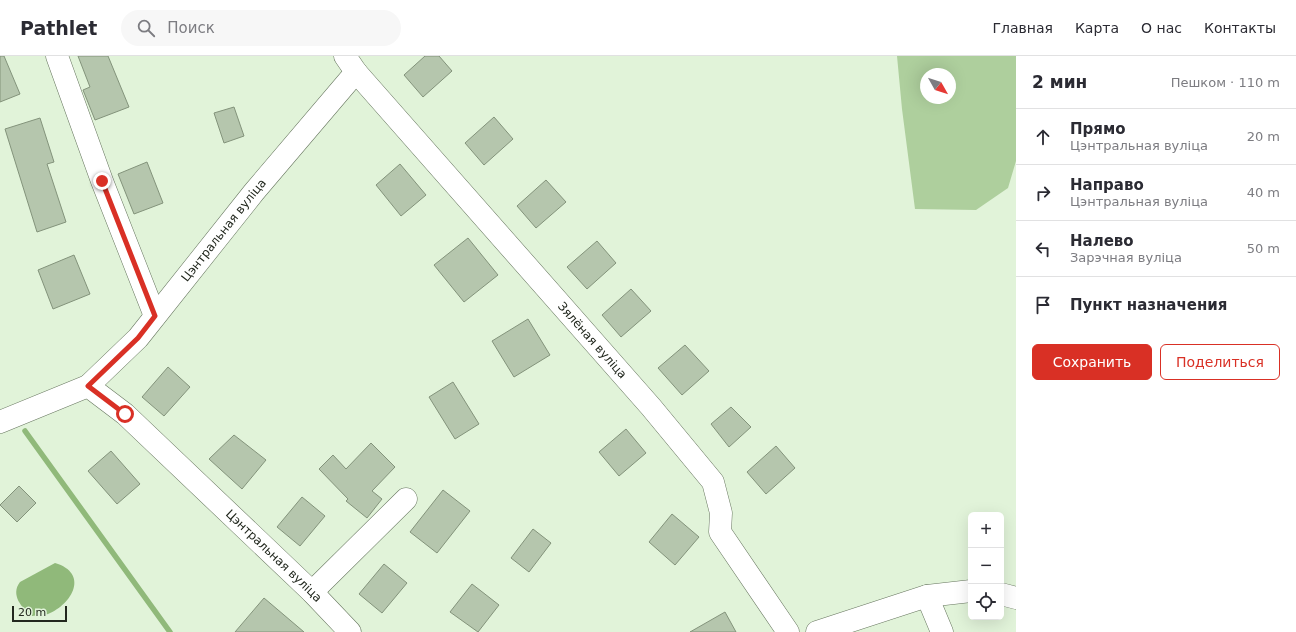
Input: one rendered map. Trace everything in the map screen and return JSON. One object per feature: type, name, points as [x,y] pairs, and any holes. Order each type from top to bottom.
[{"type":"street","points":[[57,56],[102,181],[155,316]]},
{"type":"street","name":"Цэнтральная вуліца","points":[[0,422],[88,386],[138,338],[254,192],[351,64]]},
{"type":"street","name":"Зялёная вуліца","points":[[351,64],[651,407],[713,482],[721,512],[720,532],[788,632]]},
{"type":"street","name":"Цэнтральная вуліца","points":[[88,386],[125,414],[312,592],[350,632]]},
{"type":"street","points":[[312,592],[406,499]]},
{"type":"street","points":[[817,632],[927,596],[968,591]]},
{"type":"street","points":[[1004,595],[1016,598]]},
{"type":"street","points":[[927,596],[942,632]]},
{"type":"shaded area","points":[[897,56],[1016,56],[1016,161],[1008,188],[976,210],[915,209],[902,109]]},
{"type":"shaded area","points":[[55,563],[65,568],[72,574],[74,588],[70,596],[57,609],[46,615],[32,616],[18,601],[16,592],[17,587],[20,582]]},
{"type":"building","points":[[0,56],[4,56],[20,94],[0,102]]},
{"type":"building","points":[[78,56],[108,56],[129,107],[95,120],[83,90],[90,87]]},
{"type":"building","points":[[425,56],[439,56],[452,71],[423,97],[404,75]]},
{"type":"building","points":[[234,107],[244,136],[224,143],[214,113]]},
{"type":"building","points":[[494,117],[513,139],[484,165],[465,143]]},
{"type":"building","points":[[40,118],[54,162],[47,164],[66,222],[37,232],[5,129]]},
{"type":"building","points":[[147,162],[163,203],[134,214],[118,174]]},
{"type":"building","points":[[400,164],[426,195],[401,216],[376,185]]},
{"type":"building","points":[[546,180],[566,202],[536,228],[517,206]]},
{"type":"building","points":[[468,238],[498,275],[464,302],[434,265]]},
{"type":"building","points":[[597,241],[616,263],[587,289],[567,267]]},
{"type":"building","points":[[74,255],[90,294],[53,309],[38,270]]},
{"type":"building","points":[[631,289],[651,311],[621,337],[602,315]]},
{"type":"building","points":[[528,319],[550,355],[514,377],[492,341]]},
{"type":"building","points":[[685,345],[709,371],[682,395],[658,368]]},
{"type":"building","points":[[168,367],[190,387],[164,416],[142,397]]},
{"type":"building","points":[[453,382],[479,424],[455,439],[429,397]]},
{"type":"building","points":[[731,407],[751,427],[729,447],[711,424]]},
{"type":"building","points":[[626,429],[646,453],[619,476],[599,452]]},
{"type":"building","points":[[234,435],[266,460],[242,489],[209,459]]},
{"type":"building","points":[[371,443],[395,467],[372,491],[382,499],[367,518],[346,501],[348,499],[319,469],[333,455],[346,469]]},
{"type":"building","points":[[776,446],[795,468],[766,494],[747,472]]},
{"type":"building","points":[[111,451],[140,484],[117,504],[88,471]]},
{"type":"building","points":[[19,486],[36,503],[17,522],[0,505]]},
{"type":"building","points":[[443,490],[470,511],[437,553],[410,532]]},
{"type":"building","points":[[302,497],[325,516],[300,546],[277,527]]},
{"type":"building","points":[[672,514],[699,537],[675,565],[649,542]]},
{"type":"building","points":[[533,529],[551,543],[529,572],[511,558]]},
{"type":"building","points":[[384,564],[407,583],[382,613],[359,594]]},
{"type":"building","points":[[472,584],[499,605],[478,632],[450,612]]},
{"type":"building","points":[[264,598],[304,632],[235,632]]},
{"type":"building","points":[[725,612],[736,632],[690,632]]},
{"type":"waterway","points":[[25,431],[170,632]]},
{"type":"route","points":[[102,181],[155,316],[138,338],[88,386],[125,414]]}]
